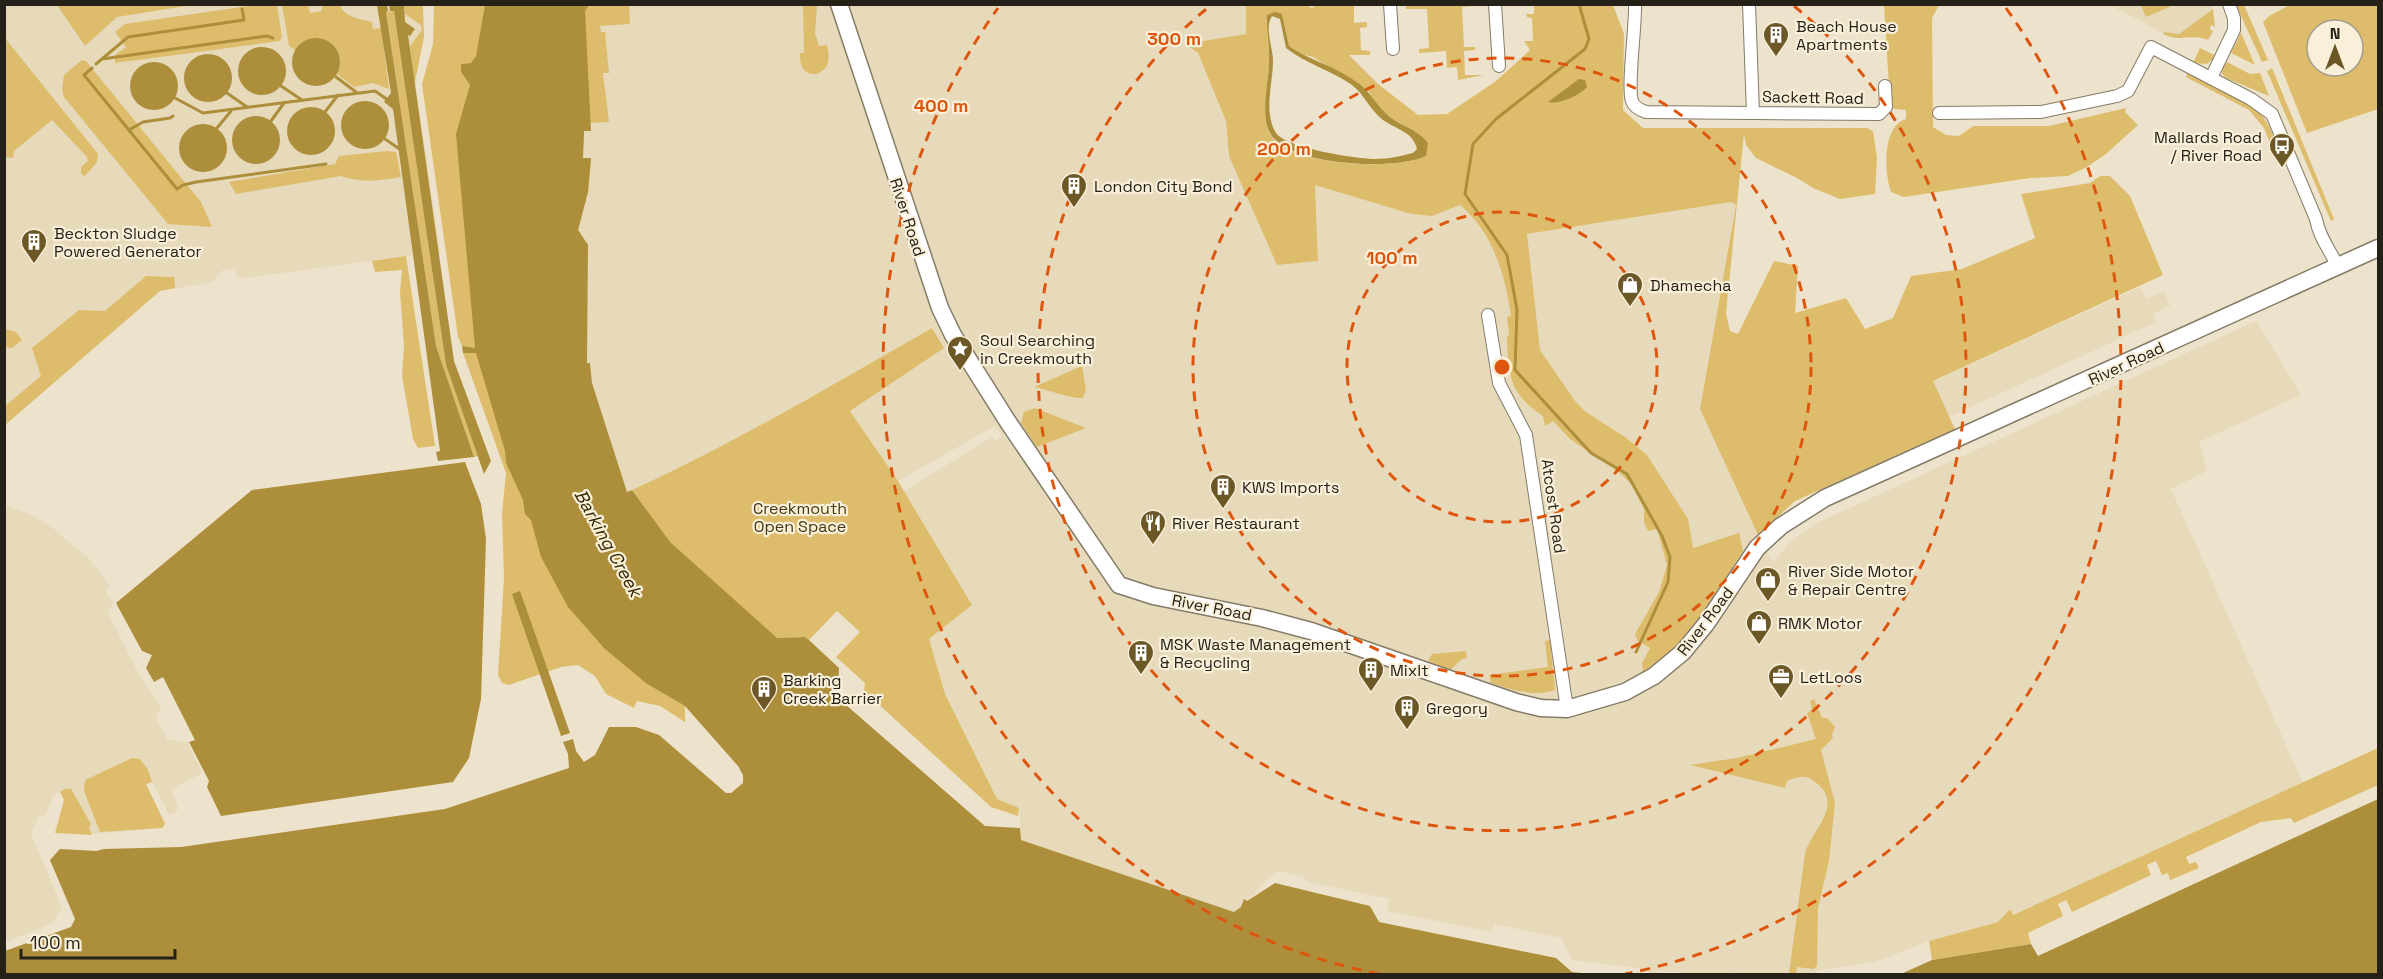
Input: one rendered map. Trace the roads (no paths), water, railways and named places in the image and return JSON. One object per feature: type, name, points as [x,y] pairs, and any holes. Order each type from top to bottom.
[{"type":"street","name":"River Road","points":[[839,4],[940,308],[1003,415],[1119,585],[1153,596],[1262,618],[1311,632],[1516,702],[1540,708],[1567,709],[1625,692],[1654,676],[1683,652],[1706,624],[1757,548],[1781,526],[1825,498],[2379,248]]},
{"type":"street","points":[[1390,4],[1394,49]]},
{"type":"street","points":[[1495,4],[1504,49],[1499,66]]},
{"type":"street","points":[[1635,4],[1636,24],[1631,88],[1632,101],[1639,110],[1646,112],[1753,113]]},
{"type":"street","name":"Sackett Road","points":[[1749,4],[1753,113],[1879,114],[1886,107],[1885,86]]},
{"type":"street","points":[[2211,78],[2234,30],[2234,18],[2229,4]]},
{"type":"street","points":[[1939,113],[2041,112],[2117,96],[2128,91],[2151,47],[2252,99],[2275,119],[2316,219],[2318,231],[2338,267]]},
{"type":"street","name":"Atcost Road","points":[[1488,315],[1499,383],[1527,435],[1567,709]]},
{"type":"water","points":[[377,5],[387,5],[388,11],[386,12],[436,346],[474,457],[438,461],[436,452],[440,451],[393,109],[384,102],[391,93]]},
{"type":"water","points":[[389,5],[404,5],[405,22],[415,29],[410,36],[408,35],[454,361],[491,461],[484,474],[446,365],[394,11],[390,11]]},
{"type":"water","name":"Barking Creek","points":[[485,5],[589,5],[585,11],[591,131],[584,131],[583,158],[591,158],[588,192],[578,230],[588,245],[587,363],[590,363],[592,383],[627,492],[632,490],[670,542],[777,638],[805,637],[809,640],[839,668],[838,698],[985,826],[1020,828],[1021,840],[1234,912],[1241,907],[1244,899],[1247,901],[1275,883],[1370,906],[1379,922],[1556,958],[1572,972],[1592,974],[5,974],[5,951],[71,927],[75,919],[50,860],[60,849],[96,851],[181,847],[445,809],[569,768],[568,754],[563,742],[573,739],[576,751],[584,762],[595,755],[609,727],[636,727],[659,735],[726,793],[731,793],[743,783],[743,775],[738,766],[685,706],[647,684],[604,648],[568,607],[541,557],[531,520],[525,514],[523,500],[506,463],[505,451],[476,353],[463,353],[462,346],[475,348],[456,134],[470,85],[461,72],[461,64],[471,63],[476,56]]},
{"type":"water","points":[[1275,12],[1282,14],[1289,46],[1350,77],[1363,87],[1390,117],[1415,131],[1428,143],[1426,156],[1411,161],[1390,163],[1341,162],[1316,158],[1294,151],[1277,142],[1268,129],[1265,112],[1269,69],[1267,15]],"holes":[[[1272,16],[1280,19],[1286,48],[1352,85],[1378,116],[1408,134],[1417,149],[1413,153],[1390,158],[1354,157],[1307,148],[1282,138],[1276,133],[1269,107],[1273,61],[1269,26]]]},
{"type":"water","points":[[311,38],[321,38],[336,48],[340,62],[339,71],[330,82],[321,86],[311,86],[296,76],[292,67],[292,57],[302,42]]},
{"type":"water","points":[[257,47],[267,47],[282,57],[286,71],[285,80],[276,91],[267,95],[257,95],[242,85],[238,76],[238,66],[248,51]]},
{"type":"water","points":[[203,54],[213,54],[228,64],[232,78],[231,87],[222,98],[213,102],[203,102],[188,92],[184,83],[184,73],[194,58]]},
{"type":"water","points":[[149,62],[159,62],[174,72],[178,86],[177,95],[168,106],[159,110],[149,110],[134,100],[130,91],[130,81],[140,66]]},
{"type":"water","points":[[1579,79],[1585,80],[1587,87],[1584,90],[1563,101],[1548,102]]},
{"type":"water","points":[[360,101],[370,101],[385,111],[389,125],[388,134],[379,145],[370,149],[360,149],[345,139],[341,130],[341,120],[351,105]]},
{"type":"water","points":[[306,107],[316,107],[331,117],[335,131],[334,140],[325,151],[316,155],[306,155],[291,145],[287,136],[287,126],[297,111]]},
{"type":"water","points":[[251,116],[261,116],[276,126],[280,140],[279,149],[270,160],[261,164],[251,164],[236,154],[232,145],[232,135],[242,120]]},
{"type":"water","points":[[198,124],[208,124],[223,134],[227,148],[226,157],[217,168],[208,172],[198,172],[183,162],[179,153],[179,143],[189,128]]},
{"type":"water","points":[[465,462],[481,504],[486,539],[481,699],[469,758],[453,782],[221,816],[207,787],[209,781],[189,742],[195,740],[163,677],[154,682],[146,668],[152,655],[142,651],[116,603],[252,490]]},
{"type":"water","points":[[520,591],[570,733],[561,736],[512,594]]},
{"type":"water","points":[[2378,799],[2378,974],[1901,974],[1932,960],[2031,944],[2038,956]]},
{"type":"waterway","points":[[1579,4],[1589,39],[1585,49],[1496,119],[1473,144],[1465,194],[1507,255],[1517,310],[1515,370],[1591,453],[1627,474],[1662,536],[1670,557],[1668,582],[1636,652]]},
{"type":"waterway","points":[[96,64],[128,37],[244,20],[242,9]]},
{"type":"waterway","points":[[102,59],[267,36],[273,38]]},
{"type":"waterway","points":[[92,68],[84,75],[177,189],[196,182],[326,164]]},
{"type":"waterway","points":[[336,77],[356,92]]},
{"type":"waterway","points":[[281,86],[302,100]]},
{"type":"waterway","points":[[175,98],[203,113],[375,91],[388,100]]},
{"type":"waterway","points":[[227,93],[247,107]]},
{"type":"waterway","points":[[325,112],[338,95]]},
{"type":"waterway","points":[[271,121],[284,103]]},
{"type":"waterway","points":[[217,128],[231,111]]},
{"type":"waterway","points":[[129,130],[143,122],[173,116]]},
{"type":"waterway","points":[[385,139],[401,150]]},
{"type":"place","name":"Beach House Apartments","points":[[1776,58]]},
{"type":"place","name":"Mallards Road / River Road","points":[[2282,169]]},
{"type":"place","name":"London City Bond","points":[[1074,209]]},
{"type":"place","name":"Beckton Sludge Powered Generator","points":[[34,265]]},
{"type":"place","name":"Dhamecha","points":[[1630,308]]},
{"type":"place","name":"Soul Searching in Creekmouth","points":[[960,372]]},
{"type":"place","name":"KWS Imports","points":[[1223,510]]},
{"type":"place","name":"River Restaurant","points":[[1153,546]]},
{"type":"place","name":"River Side Motor & Repair Centre","points":[[1768,603]]},
{"type":"place","name":"RMK Motor","points":[[1759,646]]},
{"type":"place","name":"MSK Waste Management & Recycling","points":[[1141,676]]},
{"type":"place","name":"MixIt","points":[[1371,693]]},
{"type":"place","name":"LetLoos","points":[[1781,700]]},
{"type":"place","name":"Barking Creek Barrier","points":[[764,712]]},
{"type":"place","name":"Gregory","points":[[1407,731]]},
{"type":"park label","name":"Creekmouth Open Space","points":[[800,517]]}]
